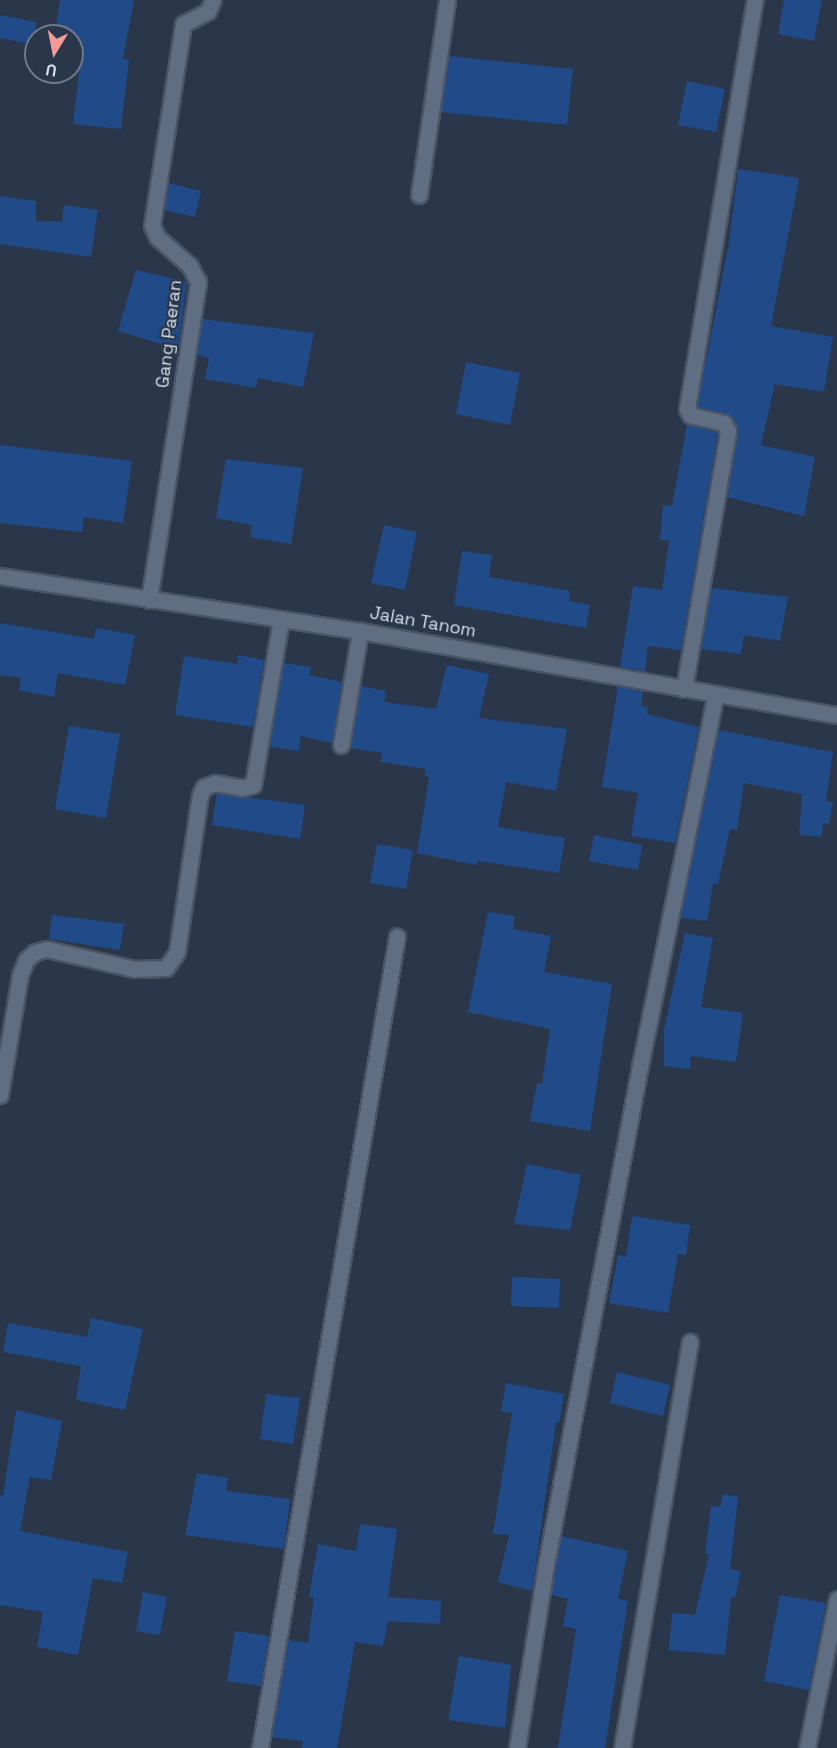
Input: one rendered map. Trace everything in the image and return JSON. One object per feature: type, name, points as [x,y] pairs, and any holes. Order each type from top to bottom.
[{"type":"street","name":"Gang Paeran","points":[[149,600],[198,282],[190,266],[156,237],[152,225],[183,24],[208,11],[213,0]]},
{"type":"street","points":[[419,195],[447,0]]},
{"type":"street","points":[[684,689],[728,430],[724,423],[690,415],[687,409],[755,0]]},
{"type":"street","name":"Jalan Tanom","points":[[0,576],[360,631],[715,696],[837,715]]},
{"type":"street","points":[[0,1095],[20,975],[26,960],[35,952],[47,949],[134,969],[165,968],[177,952],[200,795],[204,786],[215,783],[242,788],[253,785],[280,619]]},
{"type":"street","points":[[341,745],[360,631]]},
{"type":"street","points":[[517,1748],[546,1565],[633,1101],[715,696]]},
{"type":"street","points":[[260,1748],[397,936]]},
{"type":"street","points":[[622,1748],[690,1342]]},
{"type":"street","points":[[807,1748],[837,1599]]},
{"type":"building","points":[[60,0],[134,0],[123,59],[129,60],[121,129],[73,124],[78,84],[84,84],[84,24],[56,24]]},
{"type":"building","points":[[784,0],[822,0],[814,41],[778,34]]},
{"type":"building","points":[[0,15],[36,22],[36,24],[24,24],[24,43],[0,38]]},
{"type":"building","points":[[449,56],[573,69],[567,125],[441,112]]},
{"type":"building","points":[[687,81],[725,89],[716,132],[678,125]]},
{"type":"building","points":[[738,169],[799,178],[771,326],[833,337],[824,392],[775,384],[761,445],[815,457],[804,516],[727,497],[737,427],[730,415],[697,407],[729,242]]},
{"type":"building","points":[[168,183],[201,191],[195,217],[164,210]]},
{"type":"building","points":[[0,196],[36,201],[36,221],[62,222],[64,205],[98,210],[91,257],[0,244]]},
{"type":"building","points":[[136,270],[187,282],[178,349],[118,331]]},
{"type":"building","points":[[202,319],[314,333],[303,387],[258,378],[256,388],[205,379],[209,358],[197,355]]},
{"type":"building","points":[[466,362],[520,373],[510,425],[456,414]]},
{"type":"building","points":[[687,424],[718,433],[681,650],[648,646],[645,671],[620,667],[633,586],[662,590],[669,540],[660,540],[663,505],[672,506]]},
{"type":"building","points":[[0,445],[132,461],[123,523],[84,517],[82,532],[0,523]]},
{"type":"building","points":[[226,459],[303,468],[291,544],[250,537],[252,525],[216,518]]},
{"type":"building","points":[[384,525],[417,532],[405,590],[371,583]]},
{"type":"building","points":[[462,551],[492,555],[489,577],[570,591],[569,601],[590,605],[586,628],[454,605]]},
{"type":"building","points":[[711,588],[788,597],[780,641],[744,635],[741,654],[701,649]]},
{"type":"building","points":[[0,623],[94,639],[96,628],[135,635],[125,685],[58,673],[54,697],[19,690],[21,678],[0,675]]},
{"type":"building","points":[[238,655],[264,660],[253,727],[175,715],[184,656],[237,664]]},
{"type":"building","points":[[283,663],[311,667],[310,675],[342,682],[332,743],[301,736],[299,751],[270,747]]},
{"type":"building","points":[[447,665],[489,674],[479,718],[567,729],[556,791],[506,782],[498,827],[565,838],[559,873],[478,861],[477,865],[417,853],[429,777],[424,776],[426,769],[381,762],[382,753],[350,748],[361,686],[386,691],[384,702],[436,709]]},
{"type":"building","points":[[618,686],[643,691],[641,706],[648,707],[647,714],[699,727],[675,843],[631,836],[638,793],[602,787]]},
{"type":"building","points":[[69,726],[120,734],[106,818],[55,809]]},
{"type":"building","points":[[718,730],[833,752],[826,801],[833,802],[829,824],[823,823],[822,837],[799,835],[802,794],[744,783],[737,830],[730,829],[718,884],[713,883],[707,921],[680,918]]},
{"type":"building","points":[[217,793],[305,805],[300,839],[212,825]]},
{"type":"building","points":[[594,835],[642,845],[638,870],[589,861]]},
{"type":"building","points":[[377,844],[413,850],[406,889],[370,883]]},
{"type":"building","points":[[488,912],[515,916],[513,929],[551,936],[544,972],[612,984],[590,1131],[530,1121],[537,1083],[542,1084],[550,1029],[468,1012]]},
{"type":"building","points":[[52,915],[124,924],[120,950],[49,939]]},
{"type":"building","points":[[685,933],[713,938],[701,1007],[743,1013],[736,1062],[691,1056],[690,1069],[664,1066],[664,1030]]},
{"type":"building","points":[[527,1164],[581,1175],[570,1230],[514,1224]]},
{"type":"building","points":[[632,1216],[690,1225],[686,1255],[678,1254],[668,1313],[609,1303],[618,1255],[626,1257]]},
{"type":"building","points":[[512,1277],[560,1279],[559,1308],[511,1306]]},
{"type":"building","points":[[91,1318],[143,1329],[125,1410],[76,1400],[81,1366],[3,1352],[8,1323],[87,1337]]},
{"type":"building","points":[[617,1372],[670,1385],[663,1416],[610,1403]]},
{"type":"building","points":[[506,1383],[564,1394],[559,1423],[556,1422],[532,1591],[498,1582],[509,1535],[493,1534],[512,1413],[501,1411]]},
{"type":"building","points":[[266,1394],[300,1398],[293,1444],[260,1439]]},
{"type":"building","points":[[16,1410],[62,1421],[51,1480],[30,1477],[20,1531],[128,1552],[122,1583],[93,1578],[78,1655],[37,1647],[43,1612],[0,1605],[0,1495],[3,1496]]},
{"type":"building","points":[[197,1473],[228,1478],[226,1491],[290,1499],[284,1549],[185,1535]]},
{"type":"building","points":[[723,1494],[738,1497],[730,1569],[741,1571],[735,1597],[731,1597],[725,1655],[669,1650],[672,1613],[695,1615],[709,1554],[705,1554],[711,1506],[720,1507]]},
{"type":"building","points":[[360,1524],[397,1529],[388,1597],[441,1601],[440,1624],[388,1621],[383,1646],[355,1642],[337,1748],[302,1748],[303,1741],[272,1737],[288,1640],[308,1643],[314,1598],[309,1597],[318,1544],[356,1551]]},
{"type":"building","points":[[561,1536],[628,1551],[618,1599],[628,1601],[605,1748],[558,1748],[576,1629],[563,1626],[568,1599],[551,1595]]},
{"type":"building","points":[[143,1592],[167,1597],[160,1635],[136,1631]]},
{"type":"building","points":[[780,1595],[826,1603],[809,1690],[764,1681]]},
{"type":"building","points":[[235,1631],[269,1636],[261,1686],[227,1681]]},
{"type":"building","points":[[459,1656],[511,1665],[505,1728],[448,1720]]}]
